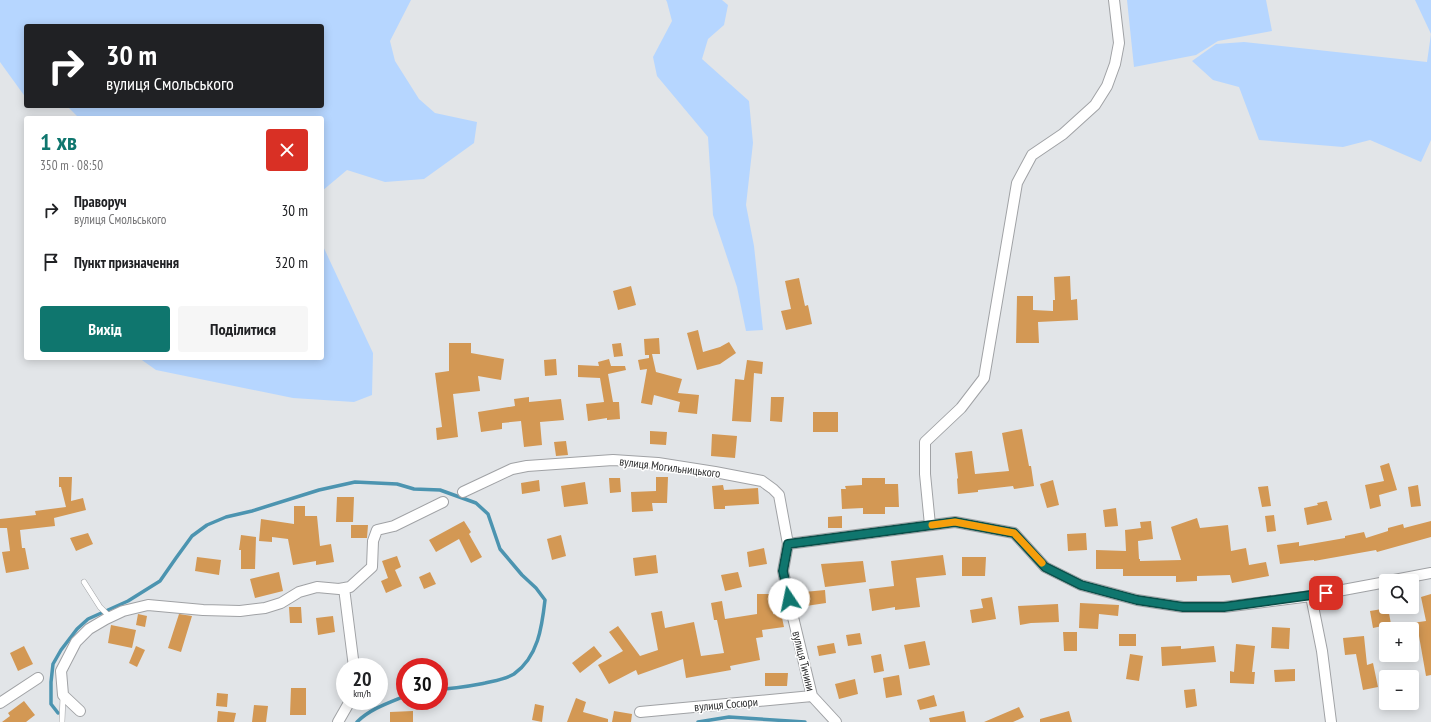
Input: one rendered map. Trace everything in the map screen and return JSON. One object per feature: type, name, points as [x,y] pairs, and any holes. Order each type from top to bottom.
[{"type":"street","points":[[930,525],[925,474],[924,442],[961,408],[984,378],[1017,183],[1032,155],[1063,134],[1095,105],[1107,86],[1115,64],[1119,43],[1114,0]]},
{"type":"street","name":"вулиця Могильницького","points":[[463,492],[512,469],[528,466],[613,460],[658,463],[701,469],[762,481],[773,488],[779,495],[788,544]]},
{"type":"street","points":[[80,711],[63,695],[61,671],[76,642],[89,629],[110,617],[148,605],[203,610],[240,611],[266,608],[281,603],[299,592],[317,587],[339,589],[350,587],[372,567],[373,541],[378,530],[394,526],[443,502]]},
{"type":"street","points":[[788,544],[955,522],[1014,533],[1045,567],[1081,585],[1137,600],[1183,607],[1224,607],[1311,596],[1379,583]]},
{"type":"street","name":"вулиця Тичини","points":[[788,544],[783,571],[812,696],[836,722]]},
{"type":"street","points":[[1419,575],[1431,573]]},
{"type":"street","points":[[344,588],[353,658]]},
{"type":"street","points":[[1311,596],[1322,651],[1331,722]]},
{"type":"street","points":[[0,703],[38,678]]},
{"type":"street","name":"вулиця Сосюри","points":[[640,712],[812,696]]},
{"type":"street","points":[[338,722],[345,710]]},
{"type":"lane","points":[[84,582],[100,608],[110,617]]},
{"type":"lane","points":[[62,722],[63,695]]},
{"type":"shaded area","points":[[0,0],[411,0],[390,41],[395,61],[419,99],[435,113],[477,122],[474,143],[424,179],[385,182],[347,170],[324,189],[324,116],[77,116],[69,108],[324,108],[324,24],[24,24],[24,95],[0,62]]},
{"type":"shaded area","points":[[666,0],[722,0],[728,5],[724,25],[708,39],[702,59],[749,101],[753,143],[746,205],[754,246],[763,330],[746,331],[737,287],[713,215],[708,137],[657,76],[653,57],[672,21]]},
{"type":"shaded area","points":[[1127,0],[1266,0],[1272,31],[1218,41],[1196,55],[1134,67]]},
{"type":"shaded area","points":[[1415,0],[1431,0],[1431,34]]},
{"type":"shaded area","points":[[1431,34],[1431,140],[1421,162],[1370,140],[1343,147],[1259,140],[1239,87],[1213,80],[1192,61],[1216,44],[1244,42],[1427,62]]},
{"type":"shaded area","points":[[324,248],[373,353],[372,395],[354,402],[293,398],[156,370],[142,360],[324,360]]},
{"type":"building","points":[[1070,276],[1071,300],[1077,299],[1078,320],[1038,322],[1039,343],[1016,343],[1017,296],[1033,296],[1033,310],[1053,311],[1053,300],[1055,300],[1054,277]]},
{"type":"building","points":[[799,278],[805,306],[808,305],[812,324],[786,330],[781,311],[791,309],[785,281]]},
{"type":"building","points":[[631,286],[636,305],[618,310],[613,291]]},
{"type":"building","points":[[698,330],[703,352],[720,347],[729,342],[736,353],[720,364],[697,370],[687,333]]},
{"type":"building","points":[[659,338],[660,354],[652,354],[656,372],[682,379],[678,393],[699,395],[697,414],[678,412],[680,402],[654,395],[652,405],[641,403],[647,369],[640,370],[638,360],[649,358],[649,355],[645,355],[644,339]]},
{"type":"building","points":[[449,343],[471,343],[471,353],[504,359],[501,380],[478,376],[480,391],[453,394],[458,437],[437,440],[436,428],[442,427],[435,373],[449,371]]},
{"type":"building","points":[[621,343],[623,356],[614,357],[612,344]]},
{"type":"building","points":[[556,359],[557,375],[545,376],[544,360]]},
{"type":"building","points":[[609,359],[611,366],[625,366],[626,370],[608,374],[613,402],[619,402],[620,419],[607,420],[607,418],[588,421],[586,404],[604,402],[600,378],[578,377],[578,365],[599,366],[598,362]]},
{"type":"building","points":[[747,360],[763,362],[762,374],[754,373],[751,422],[732,421],[735,379],[744,380]]},
{"type":"building","points":[[529,397],[529,402],[561,399],[564,420],[540,422],[542,445],[524,447],[521,421],[502,423],[502,429],[481,432],[478,412],[515,406],[514,399]]},
{"type":"building","points":[[771,397],[784,397],[782,422],[770,421]]},
{"type":"building","points":[[813,412],[838,412],[838,432],[813,432]]},
{"type":"building","points":[[1022,429],[1034,486],[1014,489],[1013,486],[958,494],[955,453],[972,451],[975,474],[1009,471],[1002,433]]},
{"type":"building","points":[[650,431],[667,432],[666,445],[650,444]]},
{"type":"building","points":[[712,434],[737,436],[735,458],[711,456]]},
{"type":"building","points":[[566,441],[568,455],[556,456],[554,442]]},
{"type":"building","points":[[1389,463],[1397,490],[1379,495],[1381,506],[1370,509],[1365,485],[1384,481],[1380,466]]},
{"type":"building","points":[[59,477],[72,477],[71,501],[83,498],[86,510],[54,518],[55,526],[20,530],[22,548],[25,548],[29,569],[6,573],[2,552],[10,551],[7,528],[0,528],[0,519],[36,515],[35,511],[66,507],[61,487],[59,487]]},
{"type":"building","points":[[656,477],[668,477],[667,503],[652,503],[653,511],[632,512],[631,492],[656,491]]},
{"type":"building","points":[[609,478],[620,478],[621,492],[610,493]]},
{"type":"building","points":[[862,478],[885,478],[885,484],[898,484],[899,507],[885,507],[885,514],[863,514],[863,508],[842,509],[841,489],[846,489],[845,486],[862,485]]},
{"type":"building","points":[[539,480],[540,491],[522,494],[521,483]]},
{"type":"building","points":[[1053,480],[1059,505],[1047,508],[1040,484]]},
{"type":"building","points":[[585,482],[588,504],[564,507],[561,486]]},
{"type":"building","points":[[723,485],[724,490],[758,488],[759,504],[725,506],[725,509],[714,509],[712,486]]},
{"type":"building","points":[[1418,485],[1421,506],[1411,507],[1408,487]]},
{"type":"building","points":[[1268,486],[1271,506],[1262,507],[1258,487]]},
{"type":"building","points":[[337,497],[354,497],[353,522],[336,522]]},
{"type":"building","points":[[1327,501],[1332,520],[1307,525],[1304,508],[1318,505],[1317,503]]},
{"type":"building","points":[[294,506],[305,506],[305,516],[317,516],[320,546],[331,544],[334,562],[316,565],[316,561],[293,565],[288,539],[272,537],[272,542],[259,541],[261,519],[294,524]]},
{"type":"building","points":[[1116,508],[1118,526],[1105,527],[1103,510]]},
{"type":"building","points":[[1274,515],[1276,531],[1267,532],[1265,516]]},
{"type":"building","points":[[842,516],[842,528],[828,528],[828,517]]},
{"type":"building","points":[[1197,518],[1200,528],[1228,525],[1231,551],[1246,548],[1249,565],[1266,562],[1269,576],[1232,583],[1230,575],[1197,576],[1197,581],[1176,582],[1176,576],[1123,576],[1123,569],[1096,569],[1096,550],[1126,551],[1125,530],[1141,528],[1140,522],[1151,521],[1153,539],[1138,541],[1140,561],[1181,560],[1171,527]]},
{"type":"building","points":[[464,521],[471,532],[469,534],[482,557],[471,563],[459,539],[436,552],[429,540]]},
{"type":"building","points":[[1431,521],[1431,537],[1377,552],[1376,550],[1314,561],[1280,564],[1277,545],[1299,542],[1299,546],[1345,538],[1345,536],[1364,532],[1366,538],[1388,531],[1388,528],[1403,524],[1404,528]]},
{"type":"building","points":[[351,525],[368,525],[367,538],[351,538]]},
{"type":"building","points":[[88,533],[93,544],[76,551],[70,538]]},
{"type":"building","points":[[1086,533],[1087,550],[1068,551],[1067,534]]},
{"type":"building","points":[[241,535],[256,537],[255,569],[241,569],[241,550],[239,550]]},
{"type":"building","points":[[561,535],[566,556],[552,560],[547,539]]},
{"type":"building","points":[[764,548],[767,564],[749,567],[747,552]]},
{"type":"building","points":[[656,555],[658,573],[635,576],[633,558]]},
{"type":"building","points":[[943,555],[946,575],[916,578],[920,607],[895,610],[895,607],[872,611],[869,589],[894,586],[891,561]]},
{"type":"building","points":[[397,556],[401,567],[395,570],[402,586],[386,593],[381,581],[388,578],[382,561]]},
{"type":"building","points":[[197,557],[221,560],[219,575],[195,571]]},
{"type":"building","points":[[962,557],[986,557],[985,576],[962,576]]},
{"type":"building","points":[[863,561],[866,582],[825,587],[821,564]]},
{"type":"building","points":[[279,572],[283,591],[255,598],[250,579]]},
{"type":"building","points":[[430,572],[436,584],[424,589],[419,577]]},
{"type":"building","points":[[738,572],[742,587],[725,591],[721,575]]},
{"type":"building","points":[[825,590],[826,603],[806,606],[804,592]]},
{"type":"building","points":[[757,594],[773,594],[773,614],[781,613],[784,627],[762,630],[763,637],[756,638],[760,660],[730,666],[731,670],[686,678],[683,659],[638,675],[636,670],[609,684],[598,665],[623,651],[609,632],[618,626],[640,656],[658,650],[651,613],[662,611],[665,628],[694,622],[701,656],[724,653],[717,620],[714,620],[711,603],[722,601],[725,619],[757,614]]},
{"type":"building","points":[[1431,594],[1431,675],[1426,676],[1419,636],[1419,622],[1426,621],[1421,597]]},
{"type":"building","points":[[992,597],[996,619],[972,623],[970,610],[983,608],[981,599]]},
{"type":"building","points":[[1080,603],[1119,605],[1118,616],[1099,614],[1098,629],[1079,628]]},
{"type":"building","points":[[1058,604],[1059,622],[1020,625],[1018,606]]},
{"type":"building","points":[[289,607],[301,607],[302,623],[290,623]]},
{"type":"building","points":[[1379,610],[1379,614],[1389,614],[1391,622],[1379,622],[1379,627],[1373,628],[1370,611]]},
{"type":"building","points":[[138,614],[147,616],[145,627],[136,625]]},
{"type":"building","points":[[179,614],[192,616],[181,652],[168,648]]},
{"type":"building","points":[[333,616],[335,632],[318,635],[316,618]]},
{"type":"building","points":[[111,625],[136,630],[132,648],[108,643]]},
{"type":"building","points":[[1272,627],[1290,628],[1289,649],[1271,648]]},
{"type":"building","points":[[1063,632],[1077,632],[1077,651],[1064,651]]},
{"type":"building","points":[[860,633],[862,644],[848,646],[846,635]]},
{"type":"building","points":[[1119,634],[1136,634],[1136,646],[1119,646]]},
{"type":"building","points":[[1364,636],[1367,665],[1373,663],[1378,687],[1363,690],[1356,654],[1345,655],[1343,638]]},
{"type":"building","points":[[925,641],[930,665],[909,669],[904,645]]},
{"type":"building","points":[[834,643],[836,653],[819,656],[817,646]]},
{"type":"building","points":[[1236,644],[1255,646],[1252,672],[1255,672],[1254,684],[1230,683],[1230,671],[1234,672]]},
{"type":"building","points":[[24,646],[33,664],[18,671],[10,653]]},
{"type":"building","points":[[136,646],[145,650],[137,667],[129,663]]},
{"type":"building","points":[[594,646],[602,656],[580,673],[572,663]]},
{"type":"building","points":[[1181,646],[1181,649],[1214,646],[1216,662],[1162,666],[1161,647]]},
{"type":"building","points":[[881,654],[884,671],[874,673],[871,656]]},
{"type":"building","points":[[1130,654],[1143,656],[1139,681],[1126,679]]},
{"type":"building","points":[[1295,669],[1295,681],[1275,682],[1274,670]]},
{"type":"building","points":[[765,673],[788,673],[787,686],[765,686]]},
{"type":"building","points":[[899,675],[902,695],[886,698],[883,678]]},
{"type":"building","points":[[855,679],[858,694],[839,699],[835,684]]},
{"type":"building","points":[[291,688],[306,688],[306,715],[290,715]]},
{"type":"building","points":[[1195,689],[1197,706],[1186,708],[1184,690]]},
{"type":"building","points":[[217,693],[228,694],[227,707],[216,706]]},
{"type":"building","points":[[934,695],[937,706],[920,710],[917,700]]},
{"type":"building","points":[[576,698],[586,702],[583,712],[608,719],[608,722],[567,722]]},
{"type":"building","points":[[24,701],[35,715],[26,722],[2,722],[10,716],[8,713]]},
{"type":"building","points":[[535,704],[544,706],[542,722],[532,720]]},
{"type":"building","points":[[254,705],[268,706],[266,722],[252,722]]},
{"type":"building","points":[[1019,707],[1024,717],[1013,722],[984,722]]},
{"type":"building","points":[[218,711],[236,713],[234,722],[217,722]]},
{"type":"building","points":[[413,711],[413,722],[390,722],[390,712]]},
{"type":"building","points":[[614,711],[632,714],[631,722],[612,722]]},
{"type":"building","points":[[964,711],[966,722],[930,722],[929,718]]},
{"type":"building","points":[[1069,711],[1072,722],[1040,722],[1040,719]]},
{"type":"waterway","points":[[58,713],[51,704],[51,682],[53,664],[61,650],[77,629],[88,619],[128,601],[160,581],[192,536],[207,525],[226,517],[252,511],[319,490],[355,482],[397,484],[414,489],[440,490],[476,503],[488,514],[500,549],[545,600],[540,631],[534,650],[522,667],[511,676],[503,679],[448,688]]},
{"type":"waterway","points":[[357,722],[373,710],[396,700]]},
{"type":"waterway","points":[[698,722],[729,717],[805,722]]},
{"type":"slow traffic","points":[[932,525],[955,522],[1014,533],[1042,563]]},
{"type":"route","points":[[789,599],[783,571],[788,544],[955,522],[1014,533],[1045,567],[1081,585],[1137,600],[1183,607],[1224,607],[1326,593]]}]
